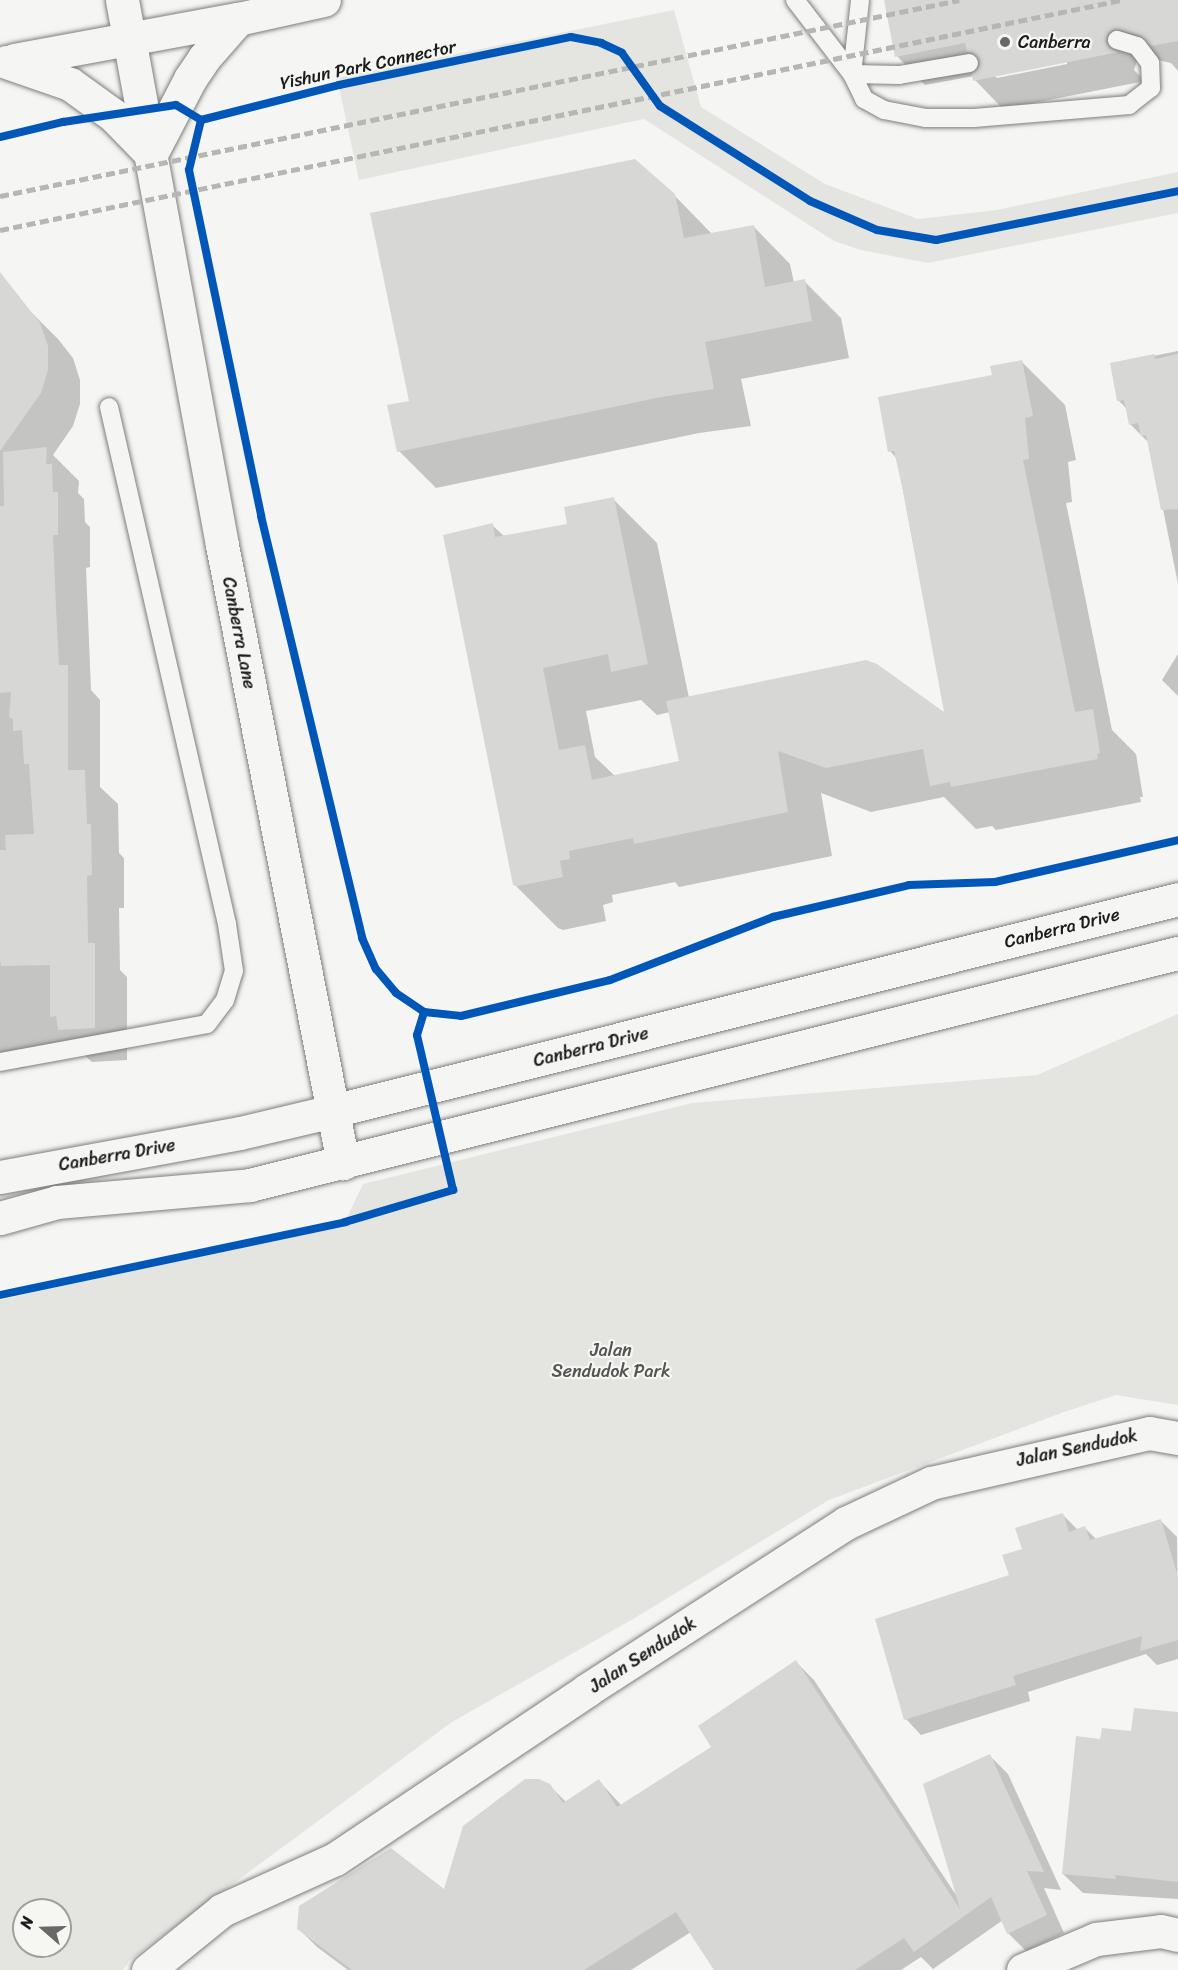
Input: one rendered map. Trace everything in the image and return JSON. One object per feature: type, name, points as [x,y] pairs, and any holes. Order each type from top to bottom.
[{"type":"street","name":"Canberra Lane","points":[[122,0],[131,39],[224,556],[343,1163]]},
{"type":"street","points":[[3,63],[237,19],[324,0]]},
{"type":"street","points":[[3,63],[70,84],[113,115],[151,154],[194,72],[237,19]]},
{"type":"street","name":"Canberra Drive","points":[[0,1177],[240,1133],[333,1112],[1178,899]]},
{"type":"street","name":"Canberra Drive","points":[[0,1218],[57,1202],[250,1185],[1178,953]]},
{"type":"street","name":"Jalan Sendudok","points":[[148,1970],[222,1910],[335,1859],[588,1690],[846,1523],[931,1483],[1010,1463],[1149,1433],[1178,1438]]},
{"type":"street","points":[[1023,1970],[1096,1939],[1161,1931],[1178,1935]]},
{"type":"lane","points":[[795,0],[852,74],[864,99],[884,110],[926,118],[974,118],[1130,105],[1151,88],[1150,63],[1137,46],[1117,40]]},
{"type":"lane","points":[[852,74],[860,0]]},
{"type":"lane","points":[[852,74],[899,75],[969,63]]},
{"type":"lane","points":[[0,1062],[207,1024],[225,1000],[234,971],[224,913],[109,407]]},
{"type":"green space","points":[[674,10],[701,107],[825,184],[918,219],[997,210],[1178,172],[1178,213],[928,263],[861,250],[834,241],[644,119],[359,180],[337,78]]},
{"type":"green space","name":"Jalan Sendudok Park","points":[[1178,1014],[1178,1405],[1116,1395],[1064,1412],[829,1500],[633,1619],[452,1722],[130,1960],[123,1970],[0,1970],[0,1300],[345,1222],[363,1184],[692,1103],[1037,1075]]},
{"type":"building","name":"Canberra","points":[[884,0],[1178,0],[1178,41],[1151,46],[1140,35],[1115,29],[1109,32],[1106,42],[1109,48],[1119,52],[973,81],[972,74],[979,67],[980,61],[973,53],[967,52],[965,43],[895,57]]},
{"type":"building","points":[[635,159],[675,194],[684,238],[754,225],[765,287],[805,279],[812,321],[705,342],[714,389],[661,397],[397,452],[387,405],[409,401],[370,213]]},
{"type":"building","points":[[0,272],[40,323],[48,346],[48,370],[41,393],[0,451]]},
{"type":"building","points":[[1154,354],[1155,359],[1178,354],[1178,509],[1161,510],[1146,435],[1141,436],[1138,423],[1129,425],[1124,400],[1117,401],[1110,363]]},
{"type":"building","points":[[1022,360],[1033,416],[1025,418],[1029,459],[1023,460],[1075,712],[1093,709],[1100,753],[1097,754],[1098,759],[951,787],[950,782],[930,786],[923,749],[826,768],[778,751],[788,812],[634,844],[633,838],[569,851],[570,859],[560,861],[563,877],[513,885],[443,535],[493,523],[495,537],[567,524],[564,507],[614,497],[648,664],[611,672],[608,654],[543,668],[559,750],[585,745],[592,780],[679,761],[666,701],[866,660],[877,664],[944,712],[903,491],[894,451],[888,452],[878,397],[992,375],[990,366]]},
{"type":"building","points":[[47,447],[46,464],[52,464],[53,492],[58,492],[58,535],[53,535],[59,665],[68,665],[68,770],[85,770],[87,824],[91,824],[92,875],[87,876],[88,943],[95,943],[95,1028],[58,1030],[56,1016],[50,1017],[50,965],[1,966],[0,960],[0,850],[6,850],[5,835],[34,834],[29,764],[24,764],[22,730],[13,731],[13,719],[9,717],[11,692],[0,693],[0,506],[4,506],[3,452]]},
{"type":"building","points":[[1063,1513],[1069,1532],[1085,1526],[1090,1540],[1161,1519],[1178,1577],[1178,1640],[1140,1651],[1142,1636],[1013,1676],[1016,1685],[904,1720],[875,1619],[1009,1575],[1002,1555],[1022,1549],[1015,1528]]},
{"type":"building","points":[[796,1660],[960,1909],[923,1784],[990,1754],[1044,1872],[1027,1871],[1047,1915],[1007,1934],[991,1897],[914,1952],[904,1938],[855,1970],[714,1970],[676,1912],[584,1970],[352,1970],[297,1929],[299,1906],[391,1848],[444,1889],[463,1826],[525,1779],[539,1779],[550,1784],[563,1803],[599,1779],[617,1807],[711,1747],[698,1726]]},
{"type":"building","points":[[1134,1708],[1178,1712],[1178,1882],[1115,1875],[1116,1879],[1062,1874],[1076,1736],[1100,1739],[1102,1728],[1131,1731]]},
{"type":"railway","points":[[0,196],[959,0]]},
{"type":"railway","points":[[0,230],[1121,0]]},
{"type":"cycle path","name":"Yishun Park Connector","points":[[0,137],[63,122],[176,105],[201,120],[339,85],[571,37],[601,43],[622,53],[660,106],[810,201],[877,230],[936,240],[1178,191]]},
{"type":"cycle path","points":[[201,120],[189,170],[261,516],[362,938],[376,969],[396,993],[424,1012],[461,1016],[610,980],[773,917],[909,885],[995,882],[1178,840]]},
{"type":"cycle path","points":[[0,1295],[345,1222],[453,1190],[417,1035],[424,1012]]},
{"type":"place","name":"Canberra","points":[[1005,42]]}]
